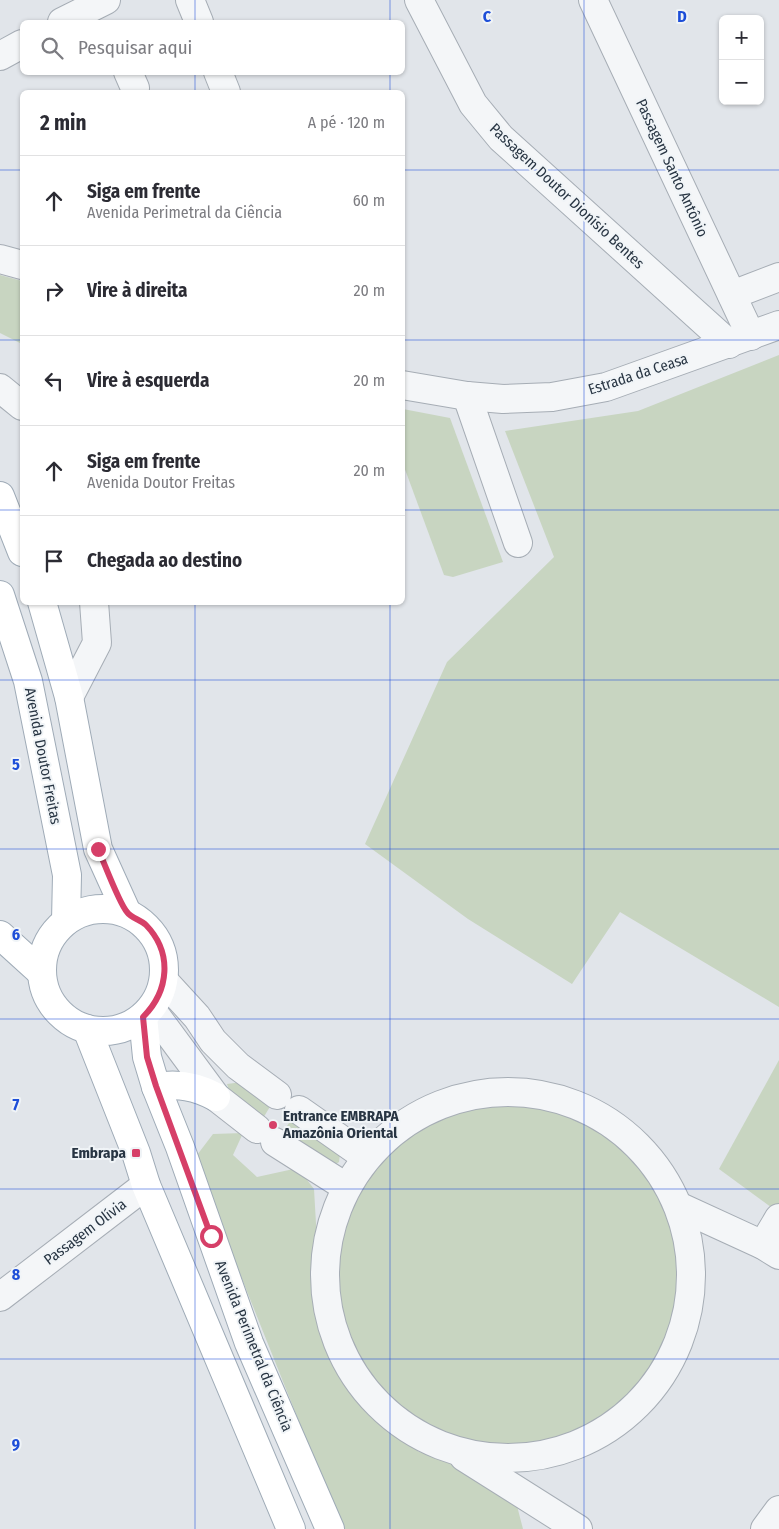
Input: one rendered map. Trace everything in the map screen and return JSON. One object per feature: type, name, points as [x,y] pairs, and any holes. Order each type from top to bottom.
[{"type":"main road","points":[[0,496],[20,547]]},
{"type":"main road","name":"Avenida Doutor Freitas","points":[[0,595],[28,681],[32,700],[67,875],[66,920]]},
{"type":"main road","points":[[43,605],[69,697],[98,849],[127,912]]},
{"type":"main road","points":[[106,908],[127,912],[145,924],[158,940],[165,960],[164,982],[160,996],[147,1013],[126,1027],[107,1031],[87,1029],[69,1021],[55,1008],[46,991],[41,972],[44,952],[52,935],[66,920],[85,911],[106,908]]},
{"type":"main road","points":[[0,935],[41,972]]},
{"type":"main road","name":"Avenida Perimetral da Ciência","points":[[147,1013],[147,1057],[156,1086],[180,1147],[249,1342],[330,1529]]},
{"type":"main road","points":[[87,1029],[136,1153],[146,1185],[291,1529]]},
{"type":"main road","points":[[156,1086],[167,1084],[192,1086],[216,1097]]},
{"type":"street","points":[[190,0],[198,20]]},
{"type":"street","name":"Passagem Doutor Dionísio Bentes","points":[[419,0],[473,104],[501,138],[740,340]]},
{"type":"street","name":"Passagem Santo Antônio","points":[[592,0],[732,295],[740,340]]},
{"type":"street","points":[[68,20],[103,9]]},
{"type":"street","points":[[0,56],[20,45]]},
{"type":"street","points":[[219,75],[225,90]]},
{"type":"street","points":[[0,259],[20,264]]},
{"type":"street","points":[[732,295],[779,277]]},
{"type":"street","name":"Estrada da Ceasa","points":[[405,386],[467,396],[503,399],[552,397],[606,387],[740,340],[779,324]]},
{"type":"street","points":[[0,388],[20,404]]},
{"type":"street","points":[[467,396],[518,543]]},
{"type":"street","points":[[69,697],[97,643],[94,605]]},
{"type":"street","points":[[164,982],[197,1017],[214,1041],[238,1066],[366,1157]]},
{"type":"street","points":[[147,1013],[216,1097],[266,1136],[346,1187]]},
{"type":"street","points":[[456,1452],[508,1459],[558,1452],[606,1431],[645,1398],[674,1356],[690,1306],[691,1256],[678,1206],[651,1160],[611,1124],[562,1100],[509,1092],[456,1099],[407,1122],[366,1157],[346,1187],[327,1238],[324,1292],[337,1346],[365,1393],[406,1429],[456,1452],[578,1529]]},
{"type":"street","name":"Passagem Olívia","points":[[0,1297],[146,1185]]},
{"type":"street","points":[[678,1206],[771,1250],[779,1218]]},
{"type":"street","points":[[765,1529],[779,1510]]},
{"type":"green space","points":[[0,275],[20,280],[20,343],[0,333]]},
{"type":"green space","points":[[779,355],[779,1007],[620,912],[572,984],[468,919],[365,844],[447,662],[554,557],[505,431],[638,411]]},
{"type":"green space","points":[[405,409],[450,418],[503,562],[453,577],[444,575],[405,469]]},
{"type":"green space","points":[[779,1060],[779,1213],[719,1169]]},
{"type":"green space","points":[[242,1082],[271,1105],[262,1120],[233,1102],[227,1084]]},
{"type":"green space","points":[[509,1104],[543,1108],[575,1117],[618,1143],[642,1167],[668,1210],[677,1242],[681,1276],[677,1310],[668,1342],[642,1385],[618,1409],[575,1435],[543,1444],[509,1448],[475,1444],[443,1435],[400,1409],[376,1385],[350,1342],[341,1310],[337,1276],[341,1242],[350,1210],[376,1167],[400,1143],[443,1117],[475,1108]]},
{"type":"green space","points":[[292,1119],[340,1154],[339,1162],[333,1166],[279,1137]]},
{"type":"green space","points":[[243,1133],[233,1155],[257,1177],[298,1168],[314,1189],[317,1241],[315,1285],[326,1334],[346,1381],[379,1420],[419,1452],[449,1459],[516,1502],[523,1529],[342,1529],[194,1159],[213,1134]]},
{"type":"place","name":"Entrance EMBRAPA Amazônia Oriental","points":[[273,1125]]},
{"type":"place","name":"Embrapa","points":[[136,1153]]},
{"type":"route","points":[[98,849],[127,912],[145,924],[158,940],[165,960],[164,982],[160,996],[143,1017],[147,1057],[211,1236]]}]
